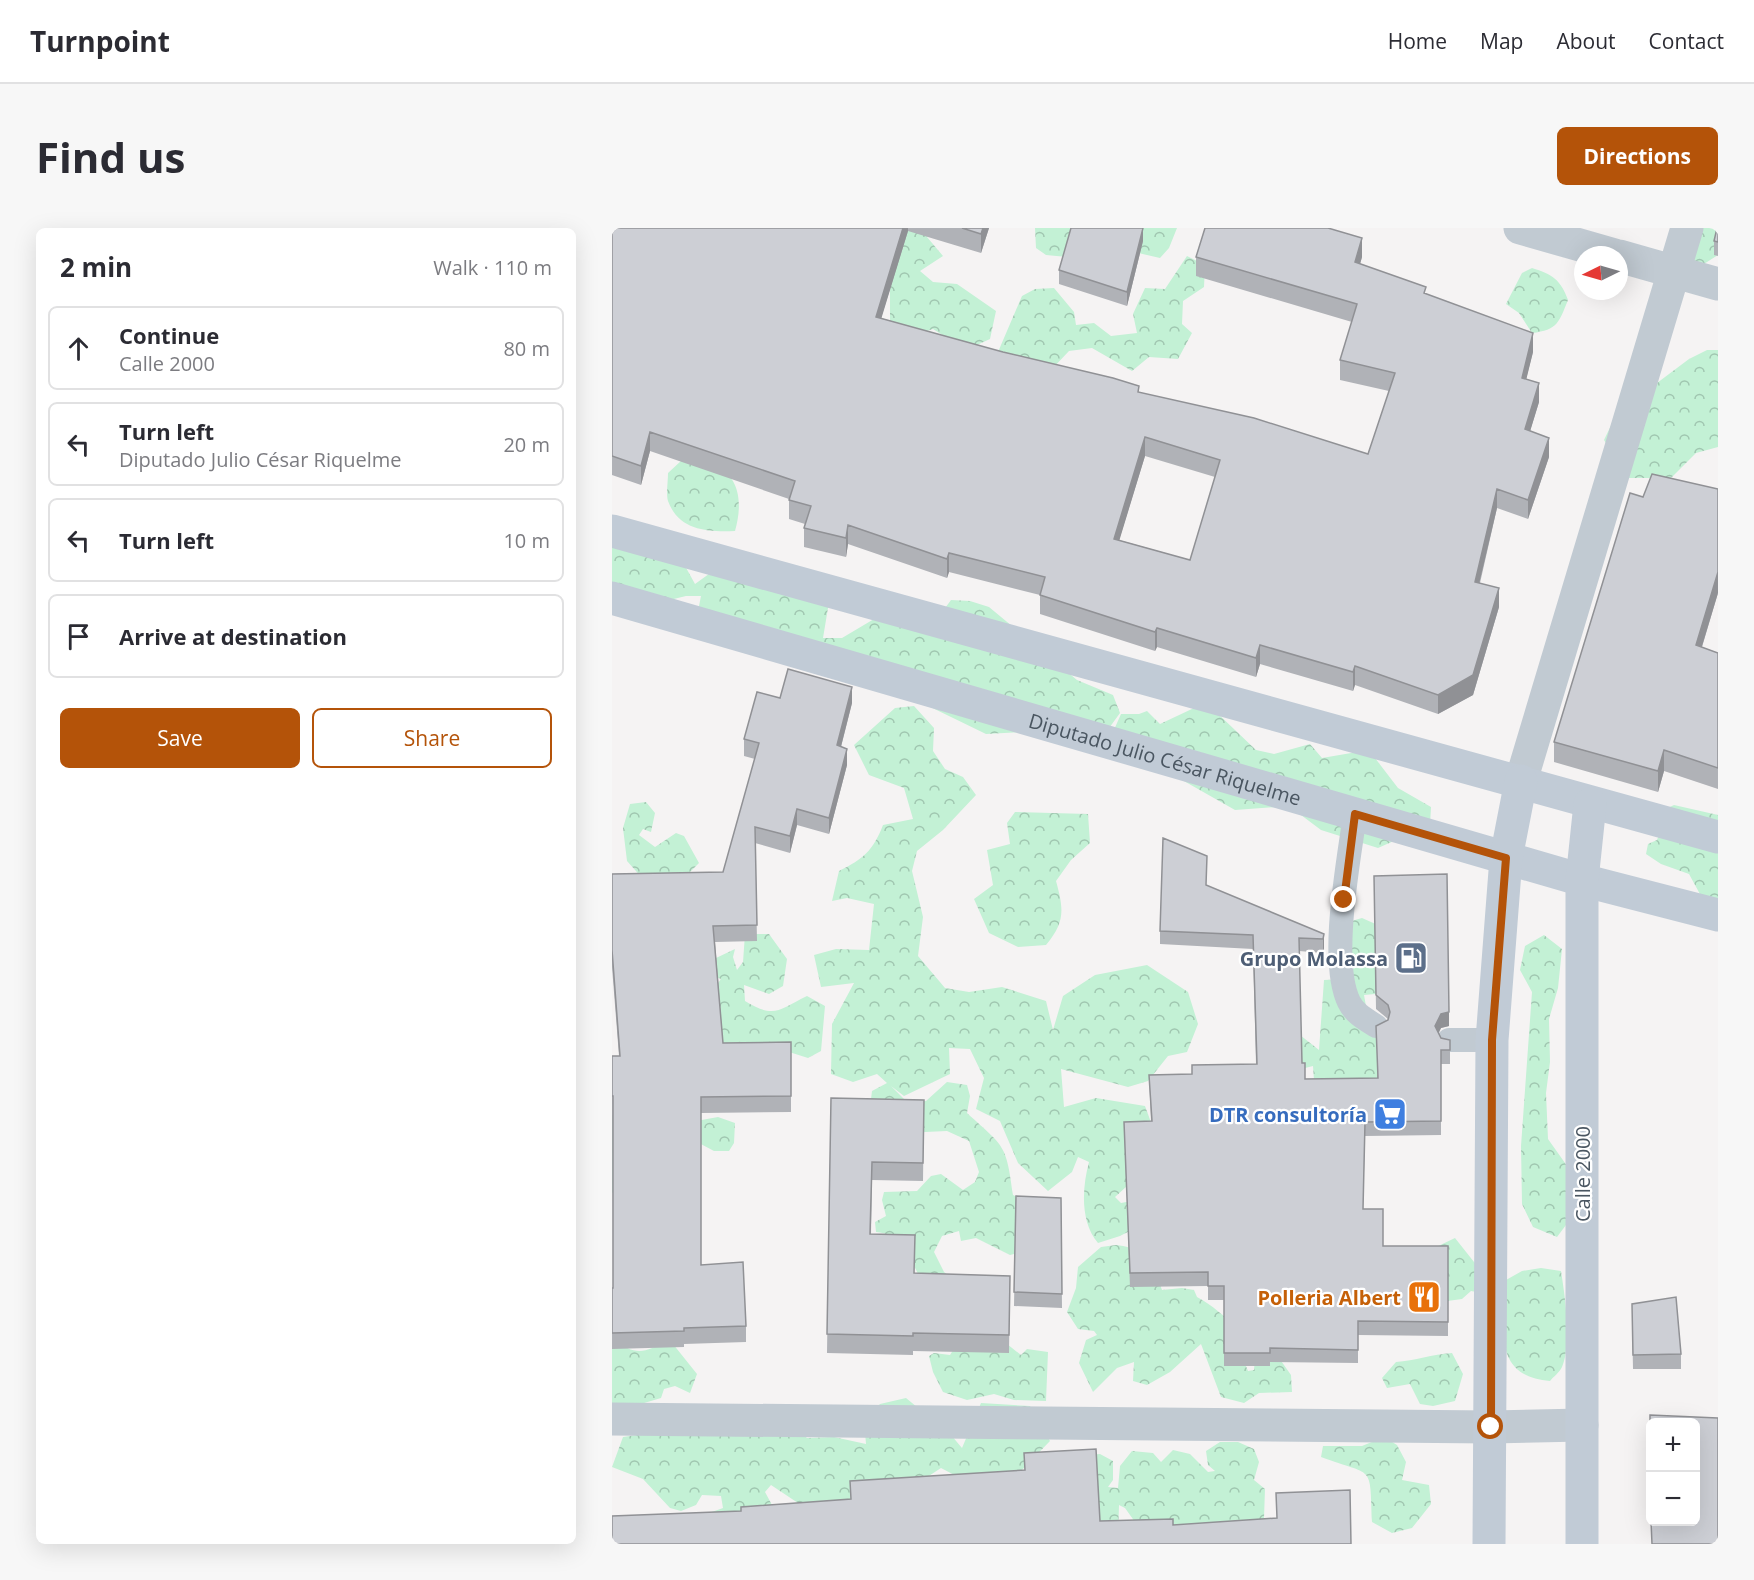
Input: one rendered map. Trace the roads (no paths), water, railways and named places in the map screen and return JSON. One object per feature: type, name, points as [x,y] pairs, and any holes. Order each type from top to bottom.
[{"type":"street","points":[[1521,228],[1583,246]]},
{"type":"street","points":[[1489,1544],[1492,1040],[1506,858],[1521,781],[1687,228]]},
{"type":"street","points":[[1628,259],[1718,284]]},
{"type":"street","points":[[612,531],[1521,781],[1590,804],[1718,837]]},
{"type":"street","name":"Diputado Julio César Riquelme","points":[[612,598],[1582,880],[1718,915]]},
{"type":"street","name":"Calle 2000","points":[[1582,1544],[1582,880],[1590,804]]},
{"type":"street","points":[[612,1419],[1491,1427],[1581,1425]]},
{"type":"lane","points":[[1355,814],[1344,900],[1341,957],[1348,1000],[1356,1013],[1376,1026]]},
{"type":"lane","points":[[1449,1040],[1492,1040]]},
{"type":"place","name":"Grupo Molassa","points":[[1411,958]]},
{"type":"place","name":"DTR consultoría","points":[[1390,1114]]},
{"type":"place","name":"Polleria Albert","points":[[1424,1297]]}]
